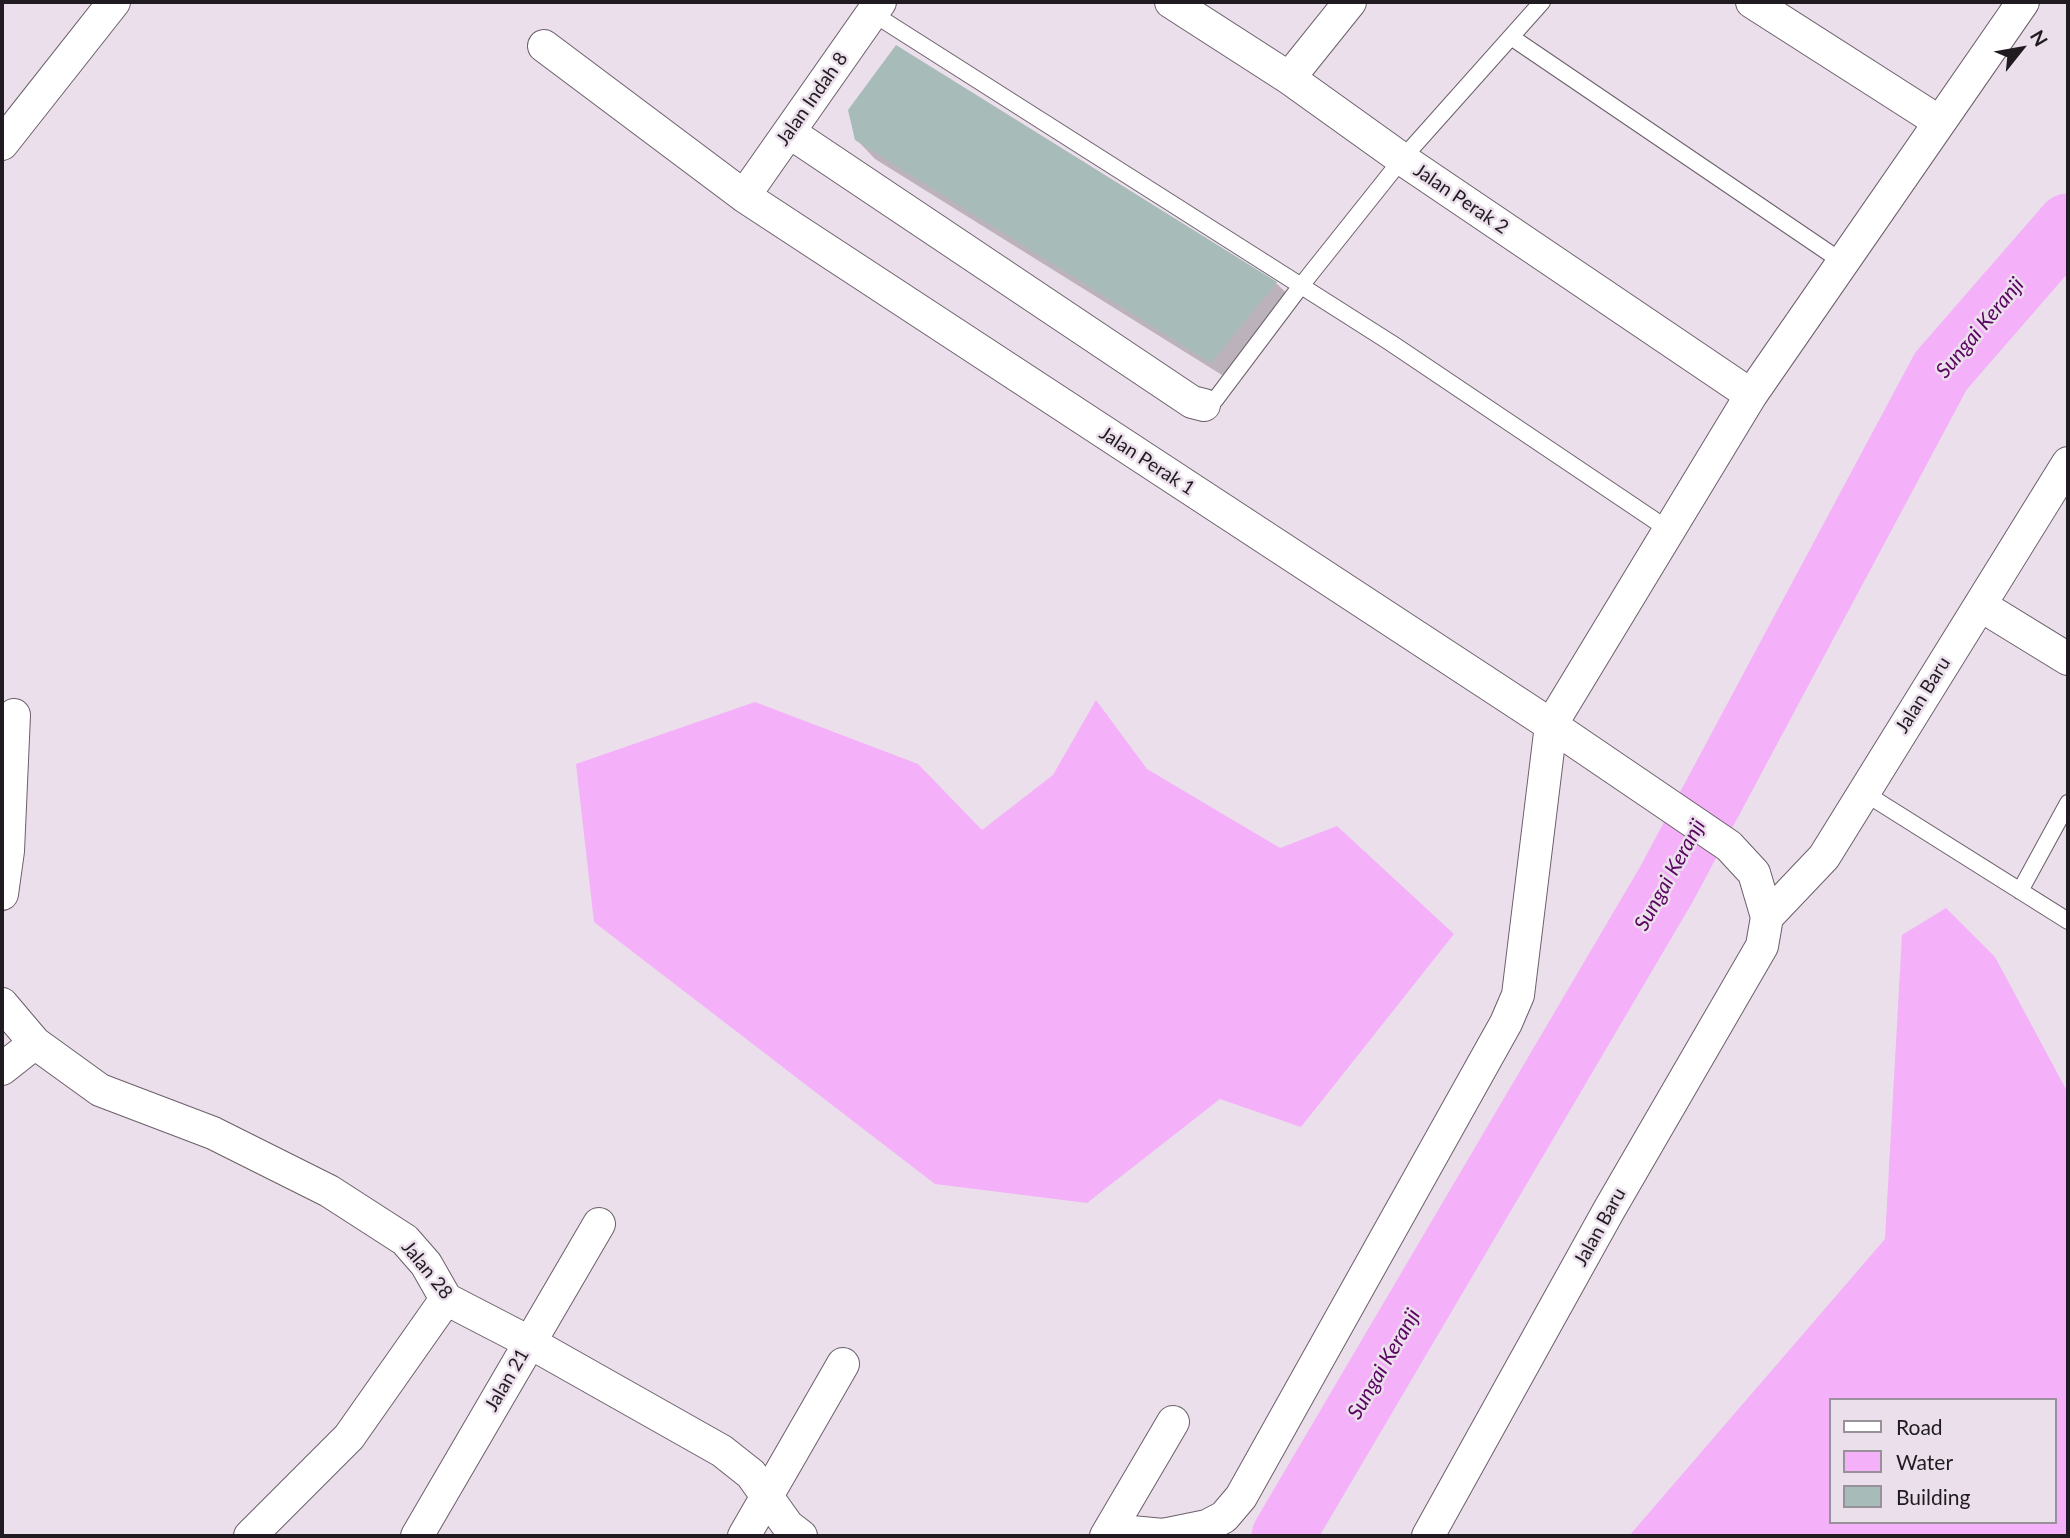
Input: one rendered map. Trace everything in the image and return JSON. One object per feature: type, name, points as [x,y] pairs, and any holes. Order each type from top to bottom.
[{"type":"street","points":[[2,144],[114,2]]},
{"type":"street","name":"Jalan Perak 2","points":[[1171,2],[1289,78],[1402,159],[1751,395]]},
{"type":"street","points":[[1289,78],[1350,2]]},
{"type":"street","points":[[1752,2],[1938,121]]},
{"type":"street","points":[[1173,1422],[1108,1533],[1163,1535],[1207,1526],[1224,1517],[1241,1497],[1506,1023],[1518,995],[1551,725],[1751,395],[2017,4]]},
{"type":"street","name":"Jalan Indah 8","points":[[744,196],[876,7]]},
{"type":"street","name":"Jalan Perak 1","points":[[544,46],[744,196],[1551,725]]},
{"type":"street","points":[[789,132],[1192,402],[1204,405]]},
{"type":"street","name":"Jalan Baru","points":[[1767,917],[1824,857],[2068,463]]},
{"type":"street","points":[[1980,605],[2068,659]]},
{"type":"street","points":[[2,894],[14,715]]},
{"type":"street","name":"Jalan Baru","points":[[1428,1536],[1609,1210],[1762,946],[1767,917],[1754,873],[1729,846],[1551,725]]},
{"type":"street","name":"Jalan 28","points":[[2,1004],[35,1043],[100,1090],[213,1133],[329,1191],[405,1240],[426,1264],[446,1298],[722,1451],[751,1474],[788,1526],[801,1536]]},
{"type":"street","points":[[2,1069],[35,1043]]},
{"type":"street","name":"Jalan 21","points":[[417,1536],[599,1224]]},
{"type":"street","points":[[250,1536],[349,1437],[446,1298]]},
{"type":"street","points":[[744,1536],[843,1364]]},
{"type":"lane","points":[[1204,405],[1215,400],[1300,287],[1402,159],[1542,2]]},
{"type":"lane","points":[[876,7],[1300,287],[1391,343],[1669,530]]},
{"type":"lane","points":[[1511,37],[1841,261]]},
{"type":"lane","points":[[1863,792],[2068,921]]},
{"type":"lane","points":[[2020,891],[2068,803]]},
{"type":"water","points":[[1096,700],[1147,769],[1280,848],[1337,826],[1454,934],[1301,1127],[1220,1099],[1087,1203],[935,1184],[594,922],[576,764],[755,702],[918,764],[982,830],[1053,775]]},
{"type":"water","points":[[1946,908],[1995,957],[2068,1093],[2068,1536],[1629,1536],[1885,1239],[1902,935]]},
{"type":"building","points":[[896,45],[1277,282],[1211,363],[855,140],[848,110]]},
{"type":"waterway","name":"Sungai Keranji","points":[[1283,1536],[1666,885],[1941,371],[2068,225]]}]
